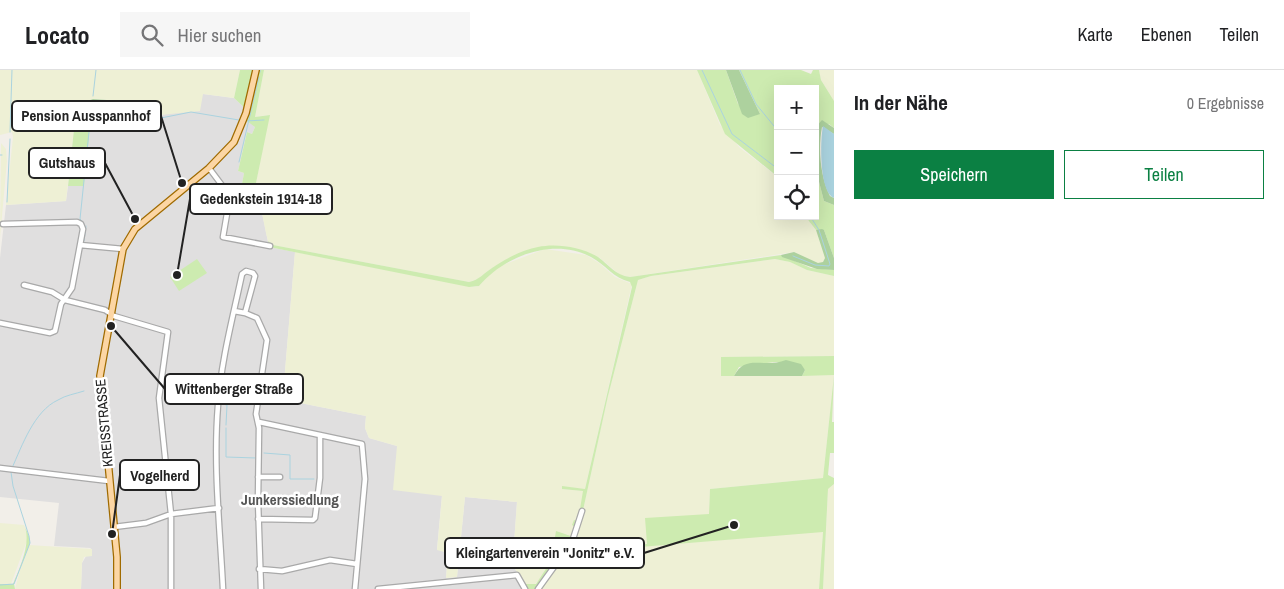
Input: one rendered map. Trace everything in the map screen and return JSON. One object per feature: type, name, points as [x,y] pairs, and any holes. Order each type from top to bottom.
[{"type":"main road","name":"KREISSTRASSE","points":[[117,589],[114,527],[100,387],[100,370],[123,249],[135,229],[209,168],[228,149],[242,126],[256,70]]},
{"type":"street","points":[[209,168],[230,196],[223,236],[270,246]]},
{"type":"street","points":[[0,323],[53,333],[56,328],[61,304],[72,288],[82,226],[77,222],[3,224]]},
{"type":"street","points":[[80,244],[123,249]]},
{"type":"street","points":[[223,589],[217,407],[222,368],[234,311],[242,274],[246,271],[253,273],[255,276],[245,313]]},
{"type":"street","points":[[24,285],[52,292],[65,300],[105,310],[111,314],[168,332],[160,398],[171,514],[171,589]]},
{"type":"street","points":[[234,311],[257,318],[267,340],[256,414],[259,422],[258,518],[261,589]]},
{"type":"street","points":[[259,422],[362,444],[365,479],[355,589]]},
{"type":"street","points":[[258,518],[313,520],[320,478],[320,435]]},
{"type":"street","points":[[0,468],[109,482]]},
{"type":"street","points":[[258,477],[280,477]]},
{"type":"street","points":[[114,527],[148,523],[171,514],[219,508]]},
{"type":"street","points":[[538,589],[572,542],[582,511]]},
{"type":"street","points":[[259,569],[282,571],[330,560],[357,564]]},
{"type":"street","points":[[378,589],[517,575],[525,589]]},
{"type":"shaded area","points":[[203,94],[234,98],[249,112],[255,127],[252,134],[247,132],[238,171],[244,173],[240,195],[259,198],[269,247],[295,252],[283,395],[290,401],[366,416],[365,428],[369,438],[397,446],[442,495],[437,549],[448,553],[446,578],[457,577],[465,497],[517,502],[513,558],[515,569],[527,589],[81,589],[82,563],[91,548],[54,546],[59,503],[0,497],[0,258],[6,205],[66,201],[68,186],[84,186],[92,110],[142,116],[150,124],[160,115],[193,110]]},
{"type":"green space","points":[[0,70],[240,70],[234,98],[203,94],[200,111],[160,115],[134,102],[93,99],[52,114],[54,116],[76,110],[66,201],[6,205],[13,137],[12,132],[0,135]]},
{"type":"green space","points":[[240,70],[264,70],[255,117],[270,115],[256,183],[259,198],[240,195],[244,173],[238,171],[247,132],[252,134],[255,127],[247,121],[249,112],[234,98]]},
{"type":"green space","points":[[264,70],[697,70],[720,125],[740,148],[774,174],[774,220],[808,220],[816,230],[825,258],[823,262],[818,264],[794,252],[630,277],[620,275],[600,258],[582,250],[545,246],[512,257],[489,270],[478,279],[469,282],[273,245],[268,241],[256,183],[269,115],[255,117]]},
{"type":"green space","points":[[697,70],[726,70],[738,104],[760,114],[739,70],[801,70],[811,74],[813,70],[819,70],[821,80],[834,101],[834,128],[829,124],[819,127],[819,85],[774,85],[774,174],[725,134]]},
{"type":"green space","points":[[726,70],[739,70],[760,114],[748,118],[742,114]]},
{"type":"green space","points":[[819,70],[834,70],[834,101],[821,80]]},
{"type":"green space","points":[[93,99],[134,102],[160,115],[150,124],[142,116],[79,107],[76,110],[53,117],[52,114]]},
{"type":"green space","points":[[79,107],[92,110],[84,186],[68,186],[76,110]]},
{"type":"green space","points":[[822,120],[834,128],[834,134],[822,127],[820,153],[824,180],[830,196],[834,198],[834,205],[824,201],[819,182],[819,123]]},
{"type":"green space","points":[[1,143],[6,149],[7,161],[0,238]]},
{"type":"green space","points":[[819,182],[824,201],[834,205],[834,258],[824,230],[816,230],[808,220],[819,220]]},
{"type":"green space","points":[[822,229],[834,258],[834,270],[817,269],[782,257],[781,255],[794,252],[818,263],[823,262],[825,258],[816,230]]},
{"type":"green space","points":[[268,241],[273,245],[469,282],[479,278],[508,258],[532,248],[553,245],[577,248],[592,254],[616,272],[630,277],[781,255],[811,268],[834,270],[834,276],[807,270],[790,262],[775,259],[651,276],[638,280],[608,396],[580,524],[570,547],[572,550],[647,544],[645,518],[709,514],[710,489],[823,478],[834,375],[832,422],[834,422],[834,453],[830,453],[828,475],[834,478],[834,484],[828,489],[823,589],[819,589],[823,532],[568,553],[547,578],[542,589],[527,589],[525,584],[536,584],[551,561],[556,531],[571,536],[575,527],[572,525],[574,520],[578,521],[583,491],[562,489],[562,486],[585,489],[632,287],[630,282],[619,278],[596,260],[577,251],[546,249],[516,258],[489,275],[479,286],[469,287],[269,247]]},
{"type":"green space","points":[[545,249],[586,255],[615,277],[632,284],[585,489],[562,487],[562,489],[584,491],[578,521],[571,536],[566,534],[553,551],[551,561],[538,581],[535,584],[525,584],[515,569],[513,558],[517,502],[465,497],[457,577],[446,578],[448,553],[437,550],[442,496],[393,490],[397,446],[369,438],[365,428],[366,416],[290,401],[283,395],[295,252],[474,287],[479,286],[489,274],[500,266]]},
{"type":"green space","points":[[197,259],[207,273],[179,291],[170,277]]},
{"type":"green space","points":[[775,259],[790,262],[807,270],[834,276],[834,356],[722,357],[721,376],[834,375],[823,478],[710,489],[709,514],[647,544],[572,550],[570,547],[580,524],[608,396],[638,280],[651,276]]},
{"type":"green space","points":[[834,356],[834,375],[802,376],[805,370],[799,365],[774,362],[739,367],[734,376],[721,376],[721,357]]},
{"type":"green space","points":[[786,360],[801,364],[805,370],[802,376],[734,376],[739,369],[750,363],[770,363]]},
{"type":"green space","points":[[834,484],[834,589],[823,589],[828,489]]},
{"type":"green space","points":[[0,523],[24,525],[28,538],[11,584],[0,584]]},
{"type":"green space","points":[[24,525],[30,543],[14,584],[15,589],[0,589],[0,584],[13,584],[19,570],[27,539]]},
{"type":"green space","points":[[823,531],[819,589],[542,589],[547,578],[568,553]]},
{"type":"green space","points":[[29,545],[92,549],[92,556],[84,557],[82,563],[81,589],[15,589],[24,555]]},
{"type":"water","points":[[823,126],[834,134],[834,198],[829,194],[823,177],[821,142]]},
{"type":"waterway","points":[[10,132],[12,70]]},
{"type":"waterway","points":[[93,96],[96,70]]},
{"type":"waterway","points":[[702,70],[732,134],[774,166]]},
{"type":"waterway","points":[[740,70],[756,104],[777,130]]},
{"type":"waterway","points":[[239,162],[259,77]]},
{"type":"waterway","points":[[84,223],[80,219],[92,103],[121,103],[161,118],[191,112],[239,120]]},
{"type":"waterway","points":[[246,121],[264,120]]},
{"type":"waterway","points":[[7,202],[10,139]]},
{"type":"waterway","points":[[793,256],[815,265],[829,266],[819,230],[813,220]]},
{"type":"waterway","points":[[84,241],[86,226]]},
{"type":"waterway","points":[[12,468],[30,430],[42,412],[61,398],[84,391]]},
{"type":"waterway","points":[[189,402],[208,404]]},
{"type":"waterway","points":[[222,404],[227,405],[226,425]]},
{"type":"waterway","points":[[226,428],[226,457],[256,458]]},
{"type":"waterway","points":[[264,453],[290,455],[290,479],[314,479]]},
{"type":"waterway","points":[[0,585],[14,584],[30,543],[13,486],[11,472]]},
{"type":"place","name":"Pension Ausspannhof","points":[[182,183]]},
{"type":"place","name":"Gutshaus","points":[[135,219]]},
{"type":"place","name":"Gedenkstein 1914-18","points":[[177,275]]},
{"type":"place","name":"Wittenberger Straße","points":[[111,326]]},
{"type":"place","name":"Kleingartenverein \"Jonitz\" e.V.","points":[[734,525]]},
{"type":"place","name":"Vogelherd","points":[[112,534]]},
{"type":"district","name":"Junkerssiedlung","points":[[290,499]]}]
